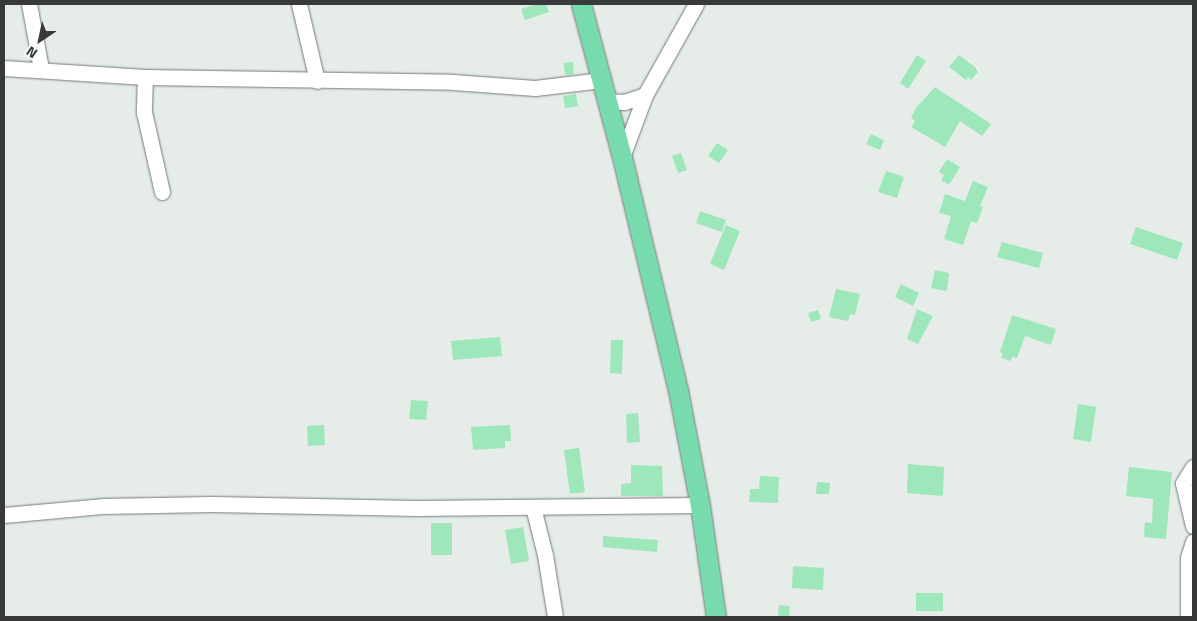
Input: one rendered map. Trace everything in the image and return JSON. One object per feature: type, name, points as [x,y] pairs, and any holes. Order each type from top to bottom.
[{"type":"main road","points":[[581,4],[622,156],[678,390],[700,505],[716,617]]},
{"type":"street","points":[[29,4],[41,69]]},
{"type":"street","points":[[299,4],[317,81]]},
{"type":"street","points":[[622,156],[645,95],[696,4]]},
{"type":"street","points":[[4,68],[145,77],[453,82],[536,88],[602,80]]},
{"type":"street","points":[[145,77],[144,112],[162,192]]},
{"type":"street","points":[[607,101],[624,102],[645,95]]},
{"type":"street","points":[[1193,467],[1183,483],[1193,526]]},
{"type":"street","points":[[4,515],[102,506],[203,504],[533,507],[700,505]]},
{"type":"street","points":[[533,507],[545,555],[555,617]]},
{"type":"street","points":[[1188,617],[1191,595],[1188,558],[1193,542]]},
{"type":"building","points":[[537,4],[546,4],[549,12],[525,20],[521,9]]},
{"type":"building","points":[[917,55],[926,61],[908,89],[900,83]]},
{"type":"building","points":[[959,55],[975,67],[978,72],[971,80],[968,77],[966,80],[949,67]]},
{"type":"building","points":[[573,62],[574,74],[565,75],[564,63]]},
{"type":"building","points":[[935,87],[991,124],[982,136],[960,121],[945,147],[911,127],[915,121],[911,118],[916,108]]},
{"type":"building","points":[[576,94],[578,106],[565,108],[563,96]]},
{"type":"building","points":[[871,134],[884,140],[880,150],[866,144]]},
{"type":"building","points":[[717,143],[728,150],[719,163],[708,156]]},
{"type":"building","points":[[681,153],[687,170],[678,173],[672,156]]},
{"type":"building","points":[[947,159],[960,167],[949,185],[941,180],[944,175],[939,172]]},
{"type":"building","points":[[886,171],[904,177],[897,198],[878,192]]},
{"type":"building","points":[[973,181],[988,187],[980,206],[983,207],[977,223],[971,221],[963,245],[944,239],[951,216],[939,213],[945,194],[965,201]]},
{"type":"building","points":[[700,211],[726,220],[722,232],[696,223]]},
{"type":"building","points":[[726,225],[740,231],[724,270],[710,264]]},
{"type":"building","points":[[1136,227],[1183,243],[1177,260],[1130,244]]},
{"type":"building","points":[[1002,242],[1043,253],[1039,268],[997,257]]},
{"type":"building","points":[[935,270],[949,273],[947,291],[931,288]]},
{"type":"building","points":[[901,284],[919,293],[913,306],[895,297]]},
{"type":"building","points":[[836,289],[860,294],[855,315],[850,314],[848,321],[829,317]]},
{"type":"building","points":[[917,309],[933,316],[918,344],[907,339]]},
{"type":"building","points":[[818,310],[821,319],[811,322],[808,313]]},
{"type":"building","points":[[1012,315],[1056,329],[1051,345],[1025,336],[1017,358],[1012,357],[1011,361],[1001,358],[1003,354],[1000,352]]},
{"type":"building","points":[[500,337],[502,356],[453,360],[451,341]]},
{"type":"building","points":[[611,340],[623,340],[622,374],[610,373]]},
{"type":"building","points":[[411,400],[428,401],[426,420],[409,419]]},
{"type":"building","points":[[1078,404],[1096,407],[1091,442],[1073,439]]},
{"type":"building","points":[[638,413],[640,442],[627,443],[626,414]]},
{"type":"building","points":[[324,425],[325,445],[308,446],[307,426]]},
{"type":"building","points":[[510,425],[511,441],[505,441],[505,448],[473,450],[471,427]]},
{"type":"building","points":[[579,448],[585,492],[570,494],[564,450]]},
{"type":"building","points":[[908,464],[944,467],[943,496],[907,493]]},
{"type":"building","points":[[631,465],[662,466],[663,496],[621,496],[621,484],[631,483]]},
{"type":"building","points":[[1129,467],[1172,472],[1166,539],[1144,537],[1145,522],[1152,523],[1153,499],[1126,496]]},
{"type":"building","points":[[760,476],[779,477],[778,503],[749,502],[750,489],[759,489]]},
{"type":"building","points":[[817,482],[830,483],[829,494],[816,494]]},
{"type":"building","points":[[431,523],[452,523],[452,555],[431,555]]},
{"type":"building","points":[[523,527],[529,561],[511,564],[505,530]]},
{"type":"building","points":[[603,536],[658,540],[657,552],[603,547]]},
{"type":"building","points":[[793,566],[824,568],[823,590],[792,588]]},
{"type":"building","points":[[916,593],[943,593],[943,611],[916,611]]},
{"type":"building","points":[[779,605],[790,606],[789,617],[778,617]]}]
